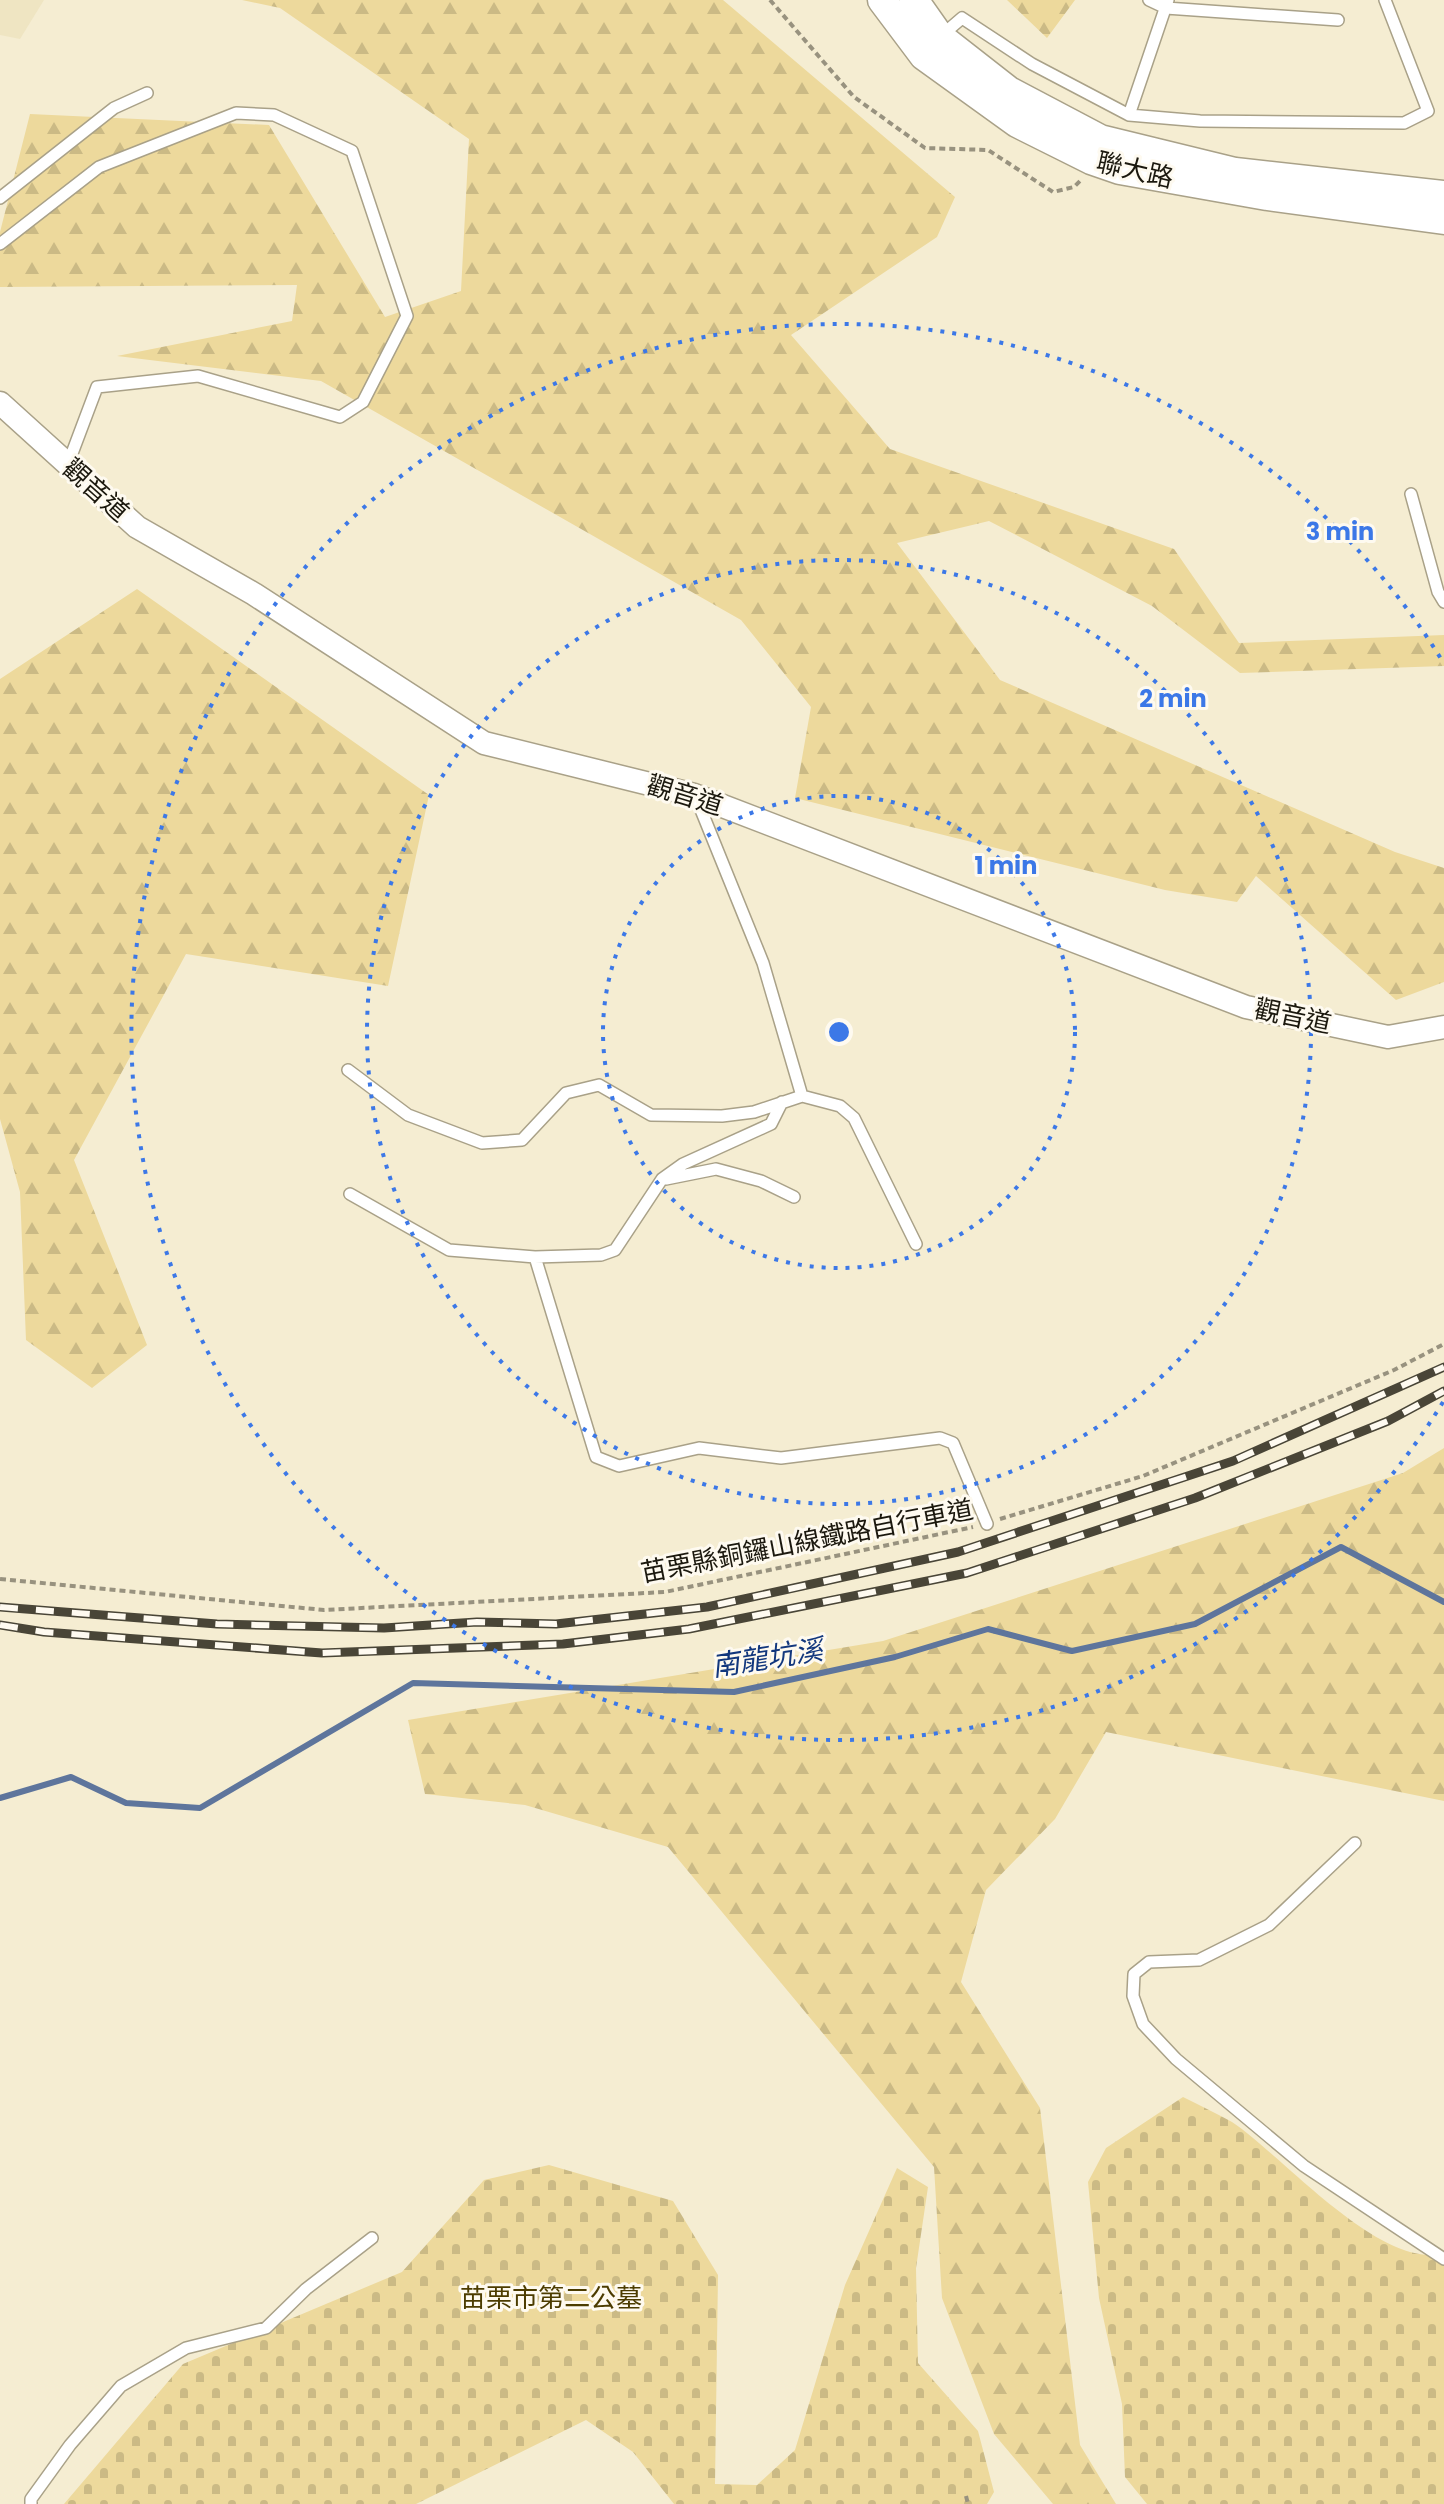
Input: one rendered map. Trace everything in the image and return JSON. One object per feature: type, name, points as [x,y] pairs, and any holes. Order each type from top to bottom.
[{"type":"street","name":"聯大路","points":[[882,0],[932,46],[1009,91],[1095,150],[1434,206]]},
{"type":"street","name":"聯大路","points":[[914,0],[932,46]]},
{"type":"street","name":"觀音道","points":[[0,403],[137,527],[254,594],[484,743],[694,795],[1246,1007],[1388,1037],[1444,1027]]},
{"type":"lane","points":[[1149,0],[1338,20]]},
{"type":"lane","points":[[932,46],[962,18],[1032,64],[1129,115],[1200,121],[1404,123],[1428,111],[1385,0]]},
{"type":"lane","points":[[1129,115],[1167,4]]},
{"type":"lane","points":[[0,198],[114,108],[147,93]]},
{"type":"lane","points":[[0,244],[99,167],[236,113],[274,115],[352,151],[407,316],[363,402],[340,417],[198,376],[97,387],[68,464]]},
{"type":"lane","points":[[1411,494],[1438,592],[1444,602]]},
{"type":"lane","points":[[694,795],[763,963],[802,1096]]},
{"type":"lane","points":[[348,1070],[408,1115],[482,1143],[522,1140],[566,1093],[599,1085],[651,1115],[722,1116],[754,1112],[802,1096],[840,1106],[854,1118],[916,1244]]},
{"type":"lane","points":[[350,1194],[449,1250],[535,1257],[601,1255],[615,1250],[662,1179],[683,1164],[771,1124],[782,1102]]},
{"type":"lane","points":[[662,1179],[716,1169],[761,1181],[794,1197]]},
{"type":"lane","points":[[535,1257],[596,1457],[619,1466],[699,1448],[781,1458],[940,1438],[953,1443],[987,1524]]},
{"type":"lane","points":[[1355,1843],[1269,1925],[1199,1960],[1149,1962],[1134,1974],[1133,1996],[1143,2024],[1176,2059],[1304,2166],[1444,2259]]},
{"type":"lane","points":[[31,2504],[31,2499],[70,2445],[121,2386],[186,2348],[266,2328],[306,2289],[372,2238]]},
{"type":"path","points":[[770,0],[854,97],[925,148],[988,150],[1053,192],[1074,187],[1087,174],[1095,150]]},
{"type":"path","name":"苗栗縣銅鑼山線鐵路自行車道","points":[[0,1579],[324,1610],[665,1592],[987,1524],[1143,1476],[1394,1370],[1444,1344]]},
{"type":"path","points":[[966,2496],[968,2504]]},
{"type":"shaded area","points":[[0,0],[44,0],[20,39],[0,35]]},
{"type":"green space","points":[[242,0],[723,0],[955,197],[937,237],[791,335],[890,449],[1174,549],[1239,643],[1444,635],[1444,666],[1240,673],[1152,606],[989,521],[897,543],[1000,680],[1395,852],[1444,868],[1444,982],[1396,1000],[1256,876],[1237,902],[1165,890],[795,798],[811,707],[741,620],[321,381],[117,356],[292,321],[297,285],[0,287],[0,232],[30,114],[269,125],[385,317],[461,291],[469,139],[280,8]]},
{"type":"green space","points":[[1007,0],[1075,0],[1047,38]]},
{"type":"green space","points":[[137,589],[429,795],[388,986],[186,954],[74,1160],[147,1345],[92,1388],[26,1340],[20,1192],[0,1119],[0,679]]},
{"type":"green space","points":[[1444,1448],[1444,1801],[1106,1732],[1055,1819],[986,1890],[961,1982],[1040,2108],[1080,2445],[1116,2504],[1053,2504],[994,2434],[942,2298],[934,2167],[668,1847],[525,1805],[425,1794],[408,1720],[883,1641],[1403,1473]]},
{"type":"green space","points":[[1183,2097],[1232,2122],[1334,2207],[1391,2245],[1419,2254],[1444,2253],[1444,2504],[1147,2504],[1125,2477],[1122,2404],[1099,2298],[1088,2182],[1106,2148]]},
{"type":"green space","name":"苗栗市第二公墓","points":[[549,2165],[673,2201],[718,2275],[715,2484],[757,2485],[795,2450],[845,2285],[897,2168],[928,2187],[916,2268],[918,2363],[978,2431],[994,2492],[987,2504],[674,2504],[633,2452],[586,2420],[416,2504],[64,2504],[183,2364],[402,2272],[484,2180]]},
{"type":"waterway","name":"南龍坑溪","points":[[0,1798],[71,1777],[126,1803],[200,1808],[413,1683],[734,1692],[895,1657],[988,1629],[1072,1651],[1195,1624],[1341,1547],[1444,1602]]},
{"type":"railway","points":[[0,1607],[217,1624],[384,1628],[477,1622],[556,1624],[707,1607],[958,1552],[1233,1461],[1444,1367]]},
{"type":"railway","points":[[0,1625],[44,1632],[322,1653],[563,1644],[689,1629],[967,1573],[1195,1498],[1388,1421],[1444,1391]]}]
